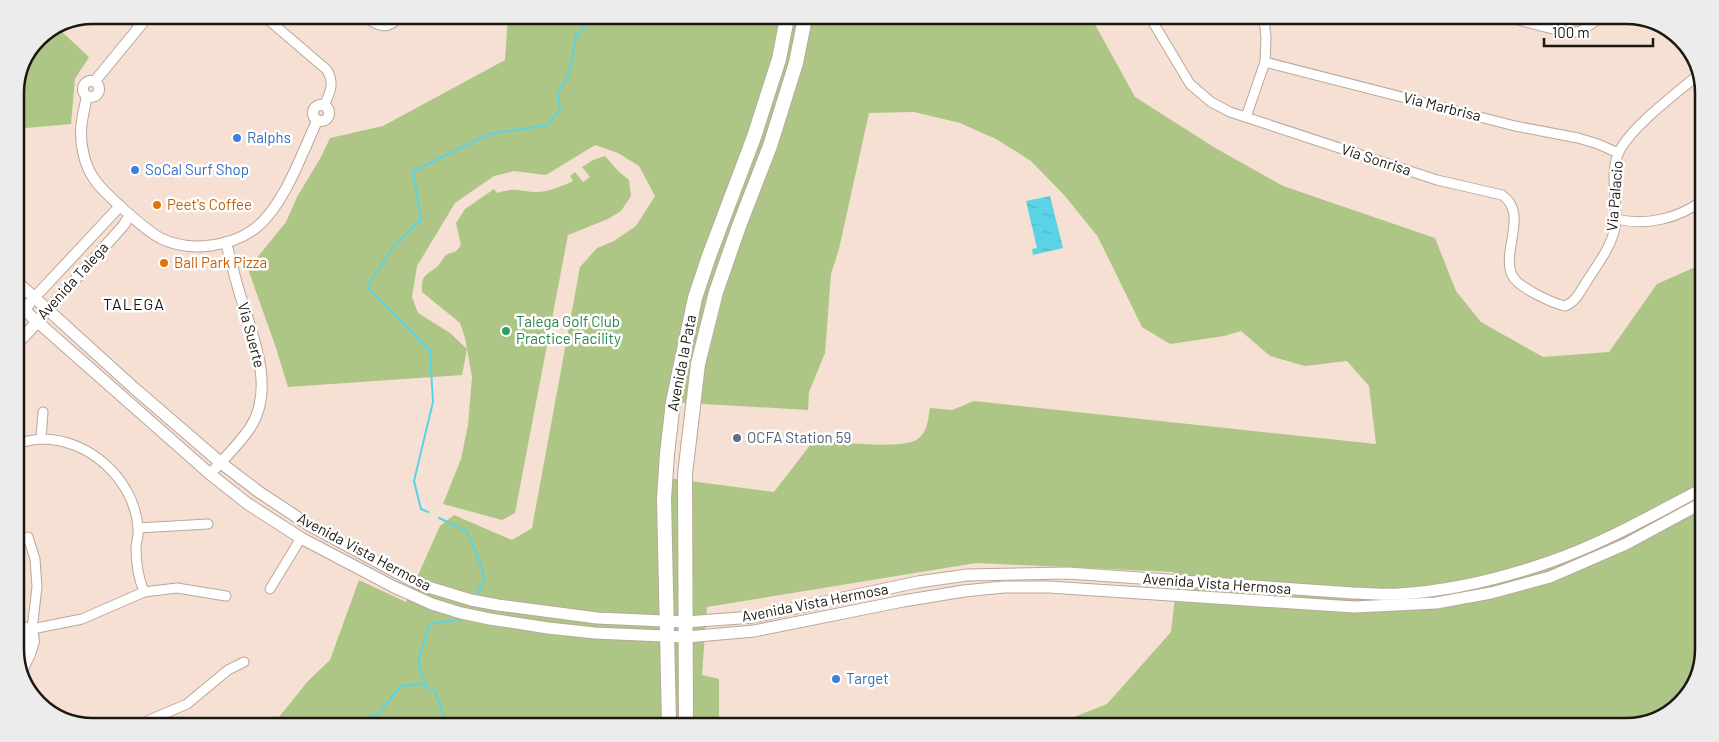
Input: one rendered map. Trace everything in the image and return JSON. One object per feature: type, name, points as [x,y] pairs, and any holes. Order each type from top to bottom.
[{"type":"highway","name":"Avenida la Pata","points":[[669,718],[664,537],[666,472],[672,414],[680,365],[695,298],[754,137],[780,59],[786,24]]},
{"type":"highway","name":"Avenida la Pata","points":[[686,718],[684,474],[698,364],[716,292],[770,146],[796,63],[804,24]]},
{"type":"main road","name":"Avenida Vista Hermosa","points":[[24,289],[134,388],[221,462],[259,492],[309,525],[426,586],[458,596],[498,605],[598,618],[686,622],[753,617],[908,584],[967,575],[1068,573],[1353,593],[1399,594],[1433,590],[1489,579],[1549,562],[1625,530],[1695,493]]},
{"type":"main road","name":"Avenida Talega","points":[[24,304],[34,298]]},
{"type":"main road","name":"Avenida Vista Hermosa","points":[[24,310],[210,474],[248,504],[301,538],[414,596],[460,613],[548,628],[595,633],[686,637],[754,631],[903,601],[964,591],[1004,587],[1049,587],[1354,607],[1436,603],[1491,592],[1550,577],[1626,544],[1695,507]]},
{"type":"main road","name":"Avenida Talega","points":[[24,336],[48,310]]},
{"type":"street","points":[[140,26],[95,81],[99,86],[98,92],[93,97],[87,96],[80,125],[84,158],[90,174],[100,188],[130,215],[161,238],[182,244],[213,245],[235,240],[257,226],[274,209],[286,189],[317,121],[313,111],[319,105],[324,106],[331,90],[332,79],[327,70],[273,24]]},
{"type":"street","points":[[377,24],[385,27],[392,24]]},
{"type":"street","name":"Via Sonrisa","points":[[1154,24],[1190,84],[1211,102],[1230,112],[1437,180],[1502,195],[1508,199],[1513,206],[1514,221],[1510,265],[1512,275],[1518,282],[1532,291],[1554,303],[1565,306]]},
{"type":"street","points":[[1246,117],[1265,62],[1265,24]]},
{"type":"street","points":[[1533,24],[1564,32],[1580,32],[1592,24]]},
{"type":"street","name":"Via Marbrisa","points":[[1265,62],[1515,126],[1578,138],[1618,153]]},
{"type":"street","name":"Via Palacio","points":[[1565,306],[1575,300],[1601,260],[1614,229],[1616,219],[1613,184],[1618,153],[1634,131],[1694,79]]},
{"type":"street","points":[[1616,219],[1642,222],[1665,220],[1695,205]]},
{"type":"street","name":"Avenida Talega","points":[[34,298],[120,206]]},
{"type":"street","name":"Avenida Talega","points":[[48,310],[123,226],[130,215]]},
{"type":"street","name":"Via Suerte","points":[[210,474],[251,427],[259,406],[262,390],[259,358],[226,242]]},
{"type":"street","points":[[41,439],[43,412]]},
{"type":"street","points":[[24,442],[41,439],[75,445],[107,465],[119,479],[129,494],[138,528],[136,546],[137,568],[144,592]]},
{"type":"street","points":[[138,528],[208,524]]},
{"type":"street","points":[[25,664],[34,641],[32,629],[37,587],[35,559],[28,537]]},
{"type":"street","points":[[270,589],[301,538]]},
{"type":"street","points":[[24,627],[32,629],[82,619],[144,592],[177,588],[226,596]]},
{"type":"street","points":[[24,646],[32,629]]},
{"type":"street","points":[[156,718],[187,704],[228,670],[244,662]]},
{"type":"green space","points":[[508,24],[1095,24],[1135,97],[1217,149],[1283,186],[1435,238],[1456,291],[1481,322],[1543,357],[1609,352],[1657,284],[1695,267],[1694,662],[1684,687],[1672,701],[1657,711],[1635,718],[1073,718],[1107,704],[1171,632],[1176,588],[1173,572],[976,563],[707,607],[702,675],[719,679],[719,718],[278,718],[308,681],[330,660],[359,580],[406,602],[440,526],[454,515],[512,540],[532,528],[580,267],[597,248],[614,241],[636,226],[655,196],[639,166],[618,153],[595,145],[546,175],[514,171],[494,176],[455,203],[417,266],[412,297],[418,313],[450,333],[467,349],[462,375],[288,387],[248,269],[286,222],[297,197],[330,138],[383,126],[505,60]],"holes":[[[914,112],[960,123],[996,139],[1031,161],[1065,196],[1098,237],[1142,327],[1170,344],[1224,336],[1241,331],[1270,356],[1305,366],[1347,361],[1369,386],[1376,444],[974,401],[952,410],[930,408],[924,432],[918,439],[910,442],[884,445],[814,440],[774,492],[660,477],[662,432],[669,402],[808,410],[809,392],[825,353],[831,274],[839,249],[869,113]]]},
{"type":"green space","points":[[62,31],[89,57],[75,79],[71,124],[24,128],[24,89],[26,75],[31,62],[47,41]]},
{"type":"green space","name":"Talega Golf Club Practice Facility","points":[[605,156],[629,180],[631,196],[621,211],[608,219],[568,235],[515,513],[502,520],[443,504],[461,459],[468,425],[472,377],[465,338],[460,323],[422,292],[423,278],[438,266],[445,256],[455,252],[461,245],[456,223],[465,209],[494,189],[497,193],[513,190],[545,191],[573,181],[570,176],[575,172],[583,182],[590,177],[582,167],[593,160]]},
{"type":"water","points":[[1050,196],[1063,248],[1033,255],[1032,249],[1037,248],[1026,201]]},
{"type":"waterway","points":[[428,512],[421,509],[414,481],[433,402],[430,351],[367,287],[391,250],[421,219],[413,171],[490,134],[548,125],[560,109],[558,93],[569,74],[576,36],[586,24]]},
{"type":"waterway","points":[[439,518],[466,531],[470,538],[482,568],[484,581],[476,596]]},
{"type":"waterway","points":[[369,718],[378,714],[401,686],[425,684],[418,662],[430,624],[462,619]]},
{"type":"waterway","points":[[425,685],[435,691],[444,718]]},
{"type":"place","name":"Ralphs","points":[[237,138]]},
{"type":"place","name":"SoCal Surf Shop","points":[[135,170]]},
{"type":"place","name":"Peet's Coffee","points":[[157,205]]},
{"type":"place","name":"Ball Park Pizza","points":[[164,263]]},
{"type":"place","name":"Talega Golf Club Practice Facility","points":[[506,331]]},
{"type":"place","name":"OCFA Station 59","points":[[737,438]]},
{"type":"place","name":"Target","points":[[836,679]]},
{"type":"district","name":"TALEGA","points":[[134,304]]}]
